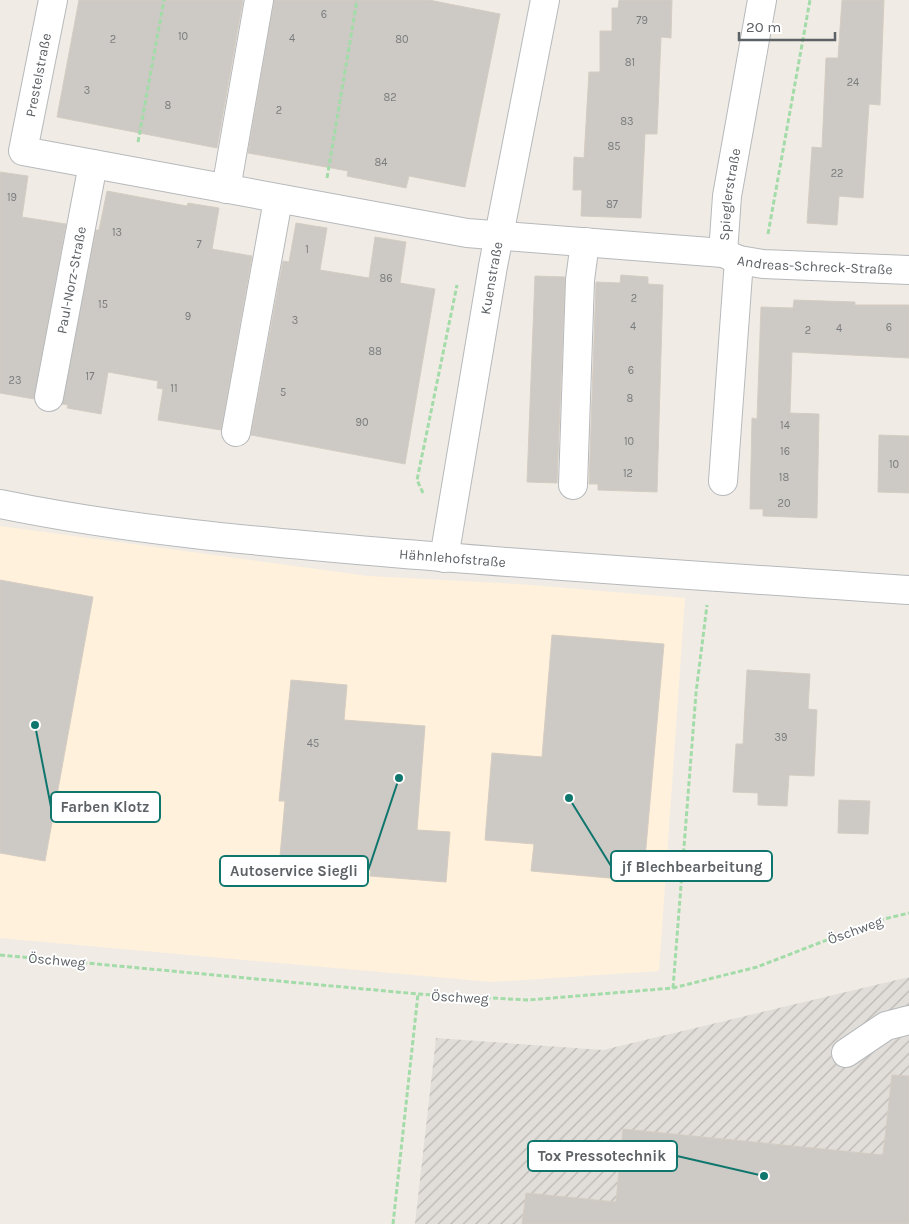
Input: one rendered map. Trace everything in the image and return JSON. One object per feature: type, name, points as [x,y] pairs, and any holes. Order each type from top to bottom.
[{"type":"street","name":"Prestelstraße","points":[[53,0],[23,151],[93,164]]},
{"type":"street","points":[[226,189],[259,0]]},
{"type":"street","name":"Kuenstraße","points":[[444,558],[499,237],[544,0]]},
{"type":"street","name":"Spieglerstraße","points":[[723,481],[742,259],[727,196],[762,0]]},
{"type":"street","points":[[93,164],[322,208],[499,237]]},
{"type":"street","name":"Paul-Norz-Straße","points":[[49,397],[93,164]]},
{"type":"street","points":[[236,432],[278,200]]},
{"type":"street","name":"Spieglerstraße","points":[[499,237],[585,242],[742,259]]},
{"type":"street","points":[[573,484],[580,280],[585,242]]},
{"type":"street","name":"Andreas-Schreck-Straße","points":[[742,259],[909,270]]},
{"type":"street","name":"Hähnlehofstraße","points":[[0,504],[120,526],[260,542],[444,558],[909,590]]},
{"type":"street","points":[[846,1053],[886,1026],[909,1020]]},
{"type":"path","points":[[133,172],[164,0]]},
{"type":"path","points":[[322,208],[357,0]]},
{"type":"path","points":[[742,259],[810,0]]},
{"type":"path","points":[[425,497],[417,480],[457,281]]},
{"type":"path","points":[[673,988],[696,694],[710,576]]},
{"type":"path","name":"Öschweg","points":[[0,955],[418,994],[528,1000],[673,988],[757,967],[876,921],[909,914]]},
{"type":"path","points":[[394,1224],[418,994]]},
{"type":"shaded area","points":[[0,526],[368,576],[519,584],[685,598],[659,971],[492,982],[0,938]]},
{"type":"shaded area","points":[[909,977],[909,1224],[415,1224],[436,1038],[603,1050]]},
{"type":"building","points":[[79,0],[243,0],[217,148],[57,117]]},
{"type":"building","points":[[274,0],[429,0],[500,14],[465,187],[409,176],[406,188],[347,176],[348,171],[248,153]]},
{"type":"building","points":[[619,0],[672,0],[671,38],[661,37],[657,134],[645,134],[641,218],[581,216],[582,190],[573,190],[574,157],[584,158],[589,72],[600,72],[600,31],[612,31],[612,8],[618,8]]},
{"type":"building","points":[[842,0],[884,0],[880,105],[869,104],[863,198],[839,196],[837,225],[807,223],[812,147],[822,148],[826,58],[838,58]]},
{"type":"building","points":[[0,172],[28,176],[22,217],[66,224],[34,399],[0,393]]},
{"type":"building","points":[[107,191],[187,206],[188,203],[219,208],[212,249],[252,256],[221,430],[158,420],[163,389],[157,388],[158,381],[108,372],[101,414],[67,408],[68,405],[62,404],[96,230],[99,230]]},
{"type":"building","points":[[296,223],[327,228],[320,270],[369,278],[375,237],[406,242],[400,283],[435,289],[405,464],[251,435],[283,261],[289,262]]},
{"type":"building","points":[[621,275],[648,277],[648,284],[663,285],[657,492],[598,490],[598,484],[589,484],[596,282],[620,283]]},
{"type":"building","points":[[535,276],[565,277],[557,483],[527,482]]},
{"type":"building","points":[[794,300],[855,302],[855,305],[909,305],[909,358],[792,352],[790,413],[819,414],[817,518],[763,516],[763,509],[750,509],[752,418],[757,419],[761,307],[793,308]]},
{"type":"building","points":[[879,435],[909,436],[909,493],[878,492]]},
{"type":"building","points":[[0,580],[93,597],[45,861],[0,853]]},
{"type":"building","points":[[552,635],[664,644],[643,881],[531,871],[534,844],[485,840],[492,753],[542,757]]},
{"type":"building","points":[[747,670],[810,674],[808,709],[817,710],[814,776],[789,775],[787,806],[758,805],[758,793],[733,792],[736,744],[743,744]]},
{"type":"building","points":[[291,680],[347,685],[344,720],[425,726],[417,830],[450,832],[446,882],[370,876],[371,865],[280,856],[285,801],[279,801]]},
{"type":"building","points":[[839,800],[870,801],[868,834],[838,833]]},
{"type":"building","points":[[892,1075],[909,1076],[909,1224],[522,1224],[526,1193],[616,1202],[623,1129],[883,1155]]},
{"type":"place","name":"Farben Klotz","points":[[35,725]]},
{"type":"place","name":"Autoservice Siegli","points":[[399,778]]},
{"type":"place","name":"jf Blechbearbeitung","points":[[569,798]]},
{"type":"place","name":"Tox Pressotechnik","points":[[764,1176]]}]
